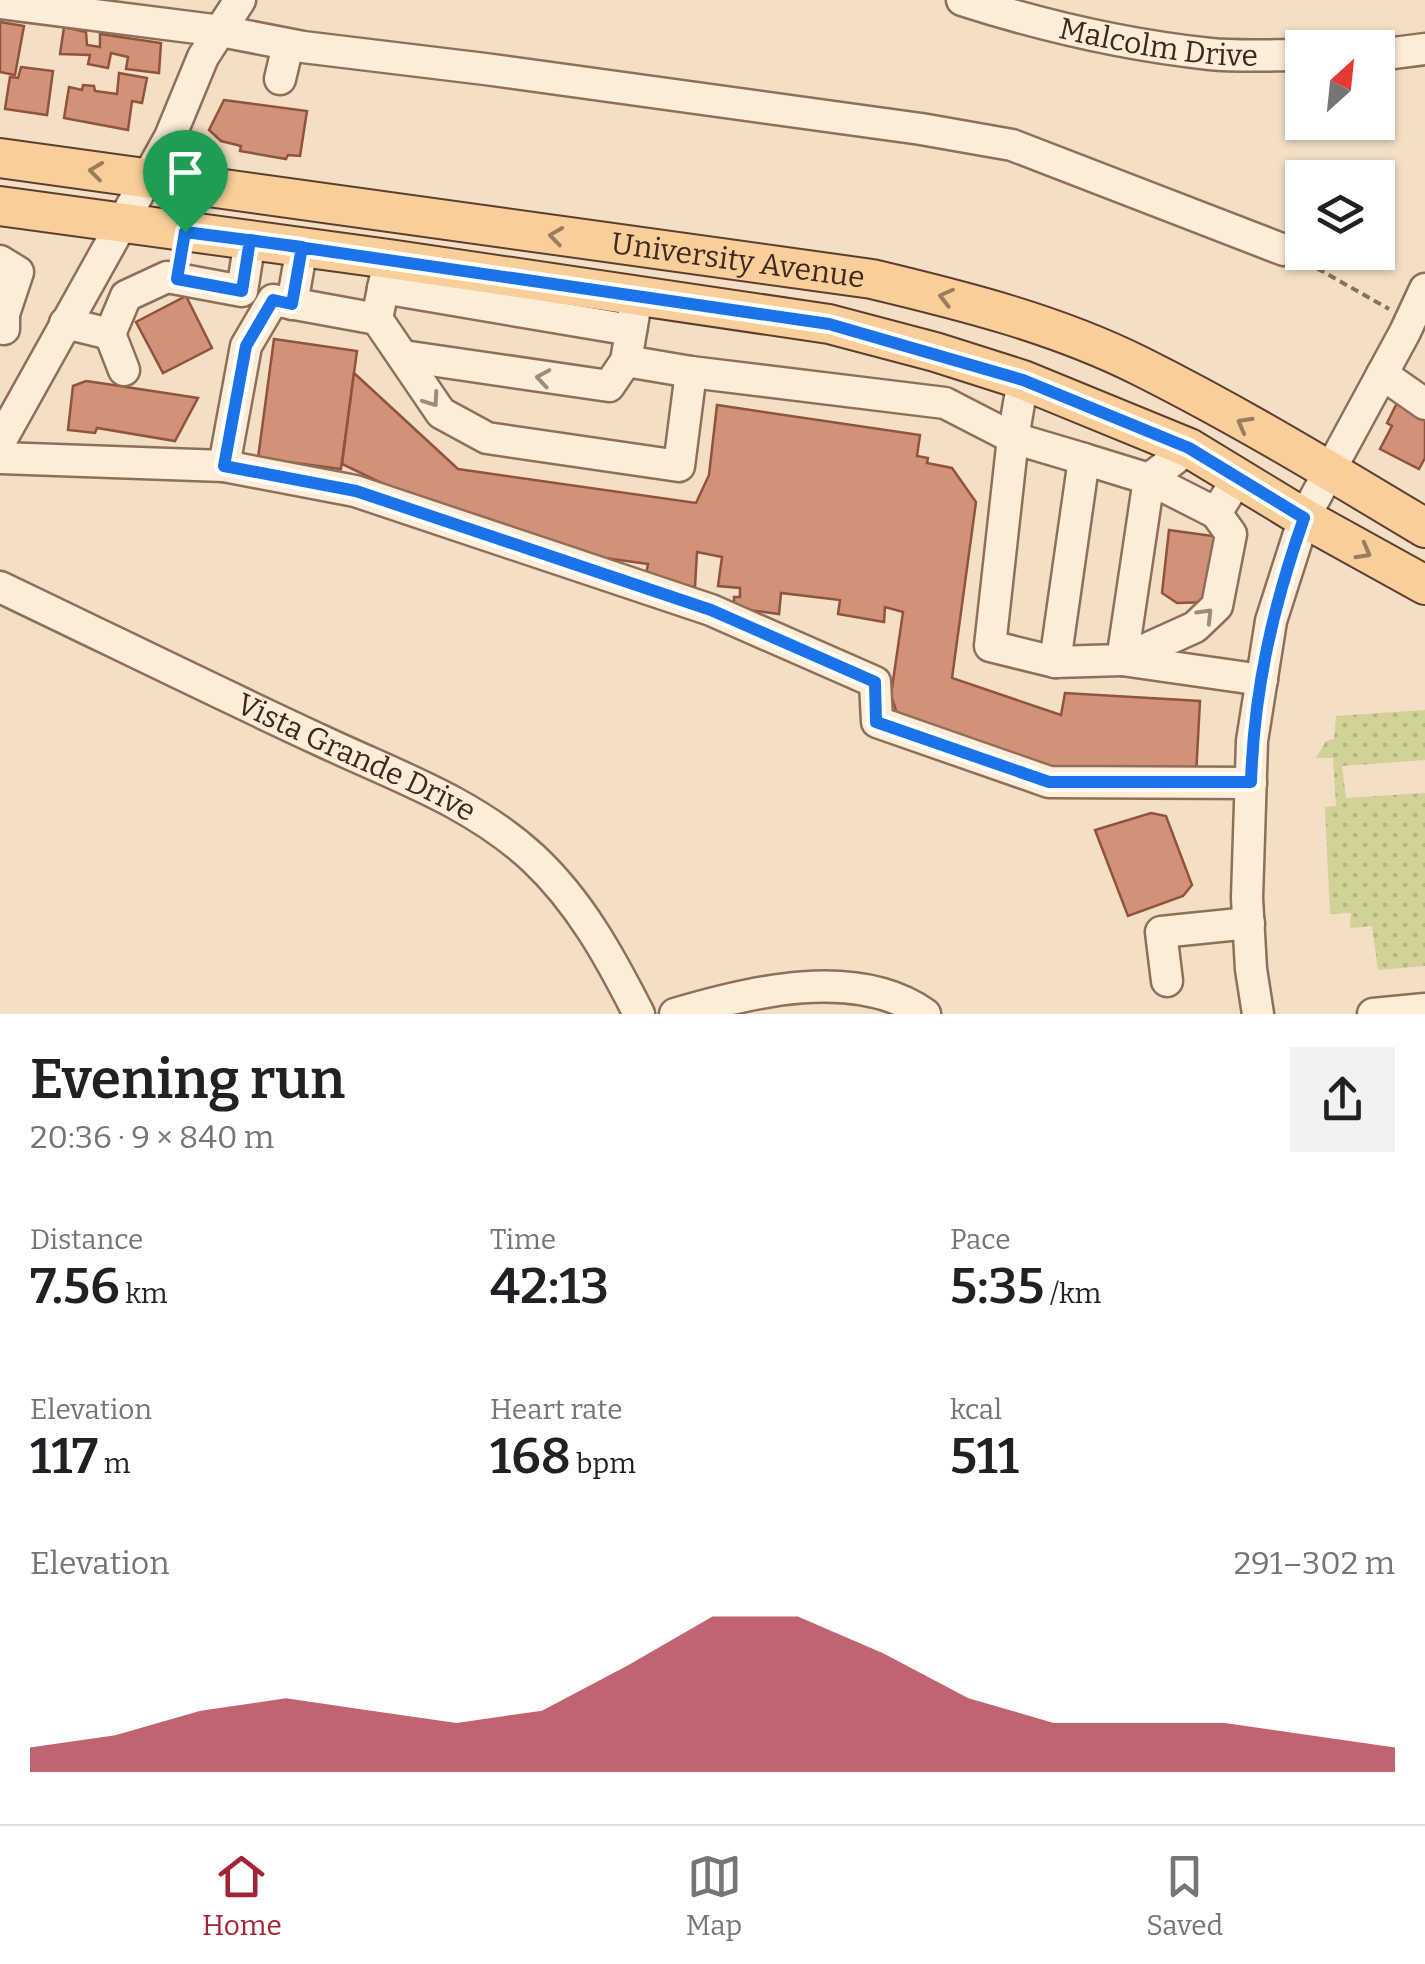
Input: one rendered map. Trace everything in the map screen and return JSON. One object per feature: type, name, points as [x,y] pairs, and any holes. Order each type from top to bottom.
[{"type":"main road","name":"University Avenue","points":[[0,158],[872,279],[948,297],[1028,320],[1138,365],[1421,518]]},
{"type":"main road","name":"University Avenue","points":[[0,206],[302,247],[386,274],[634,313],[829,324],[1023,380],[1189,448],[1425,585]]},
{"type":"street","points":[[0,442],[170,137],[202,58],[240,0]]},
{"type":"street","name":"Malcolm Drive","points":[[962,0],[1028,22],[1098,38],[1213,54],[1285,55]]},
{"type":"street","points":[[0,3],[921,129],[1012,146],[1284,250]]},
{"type":"street","points":[[280,80],[288,45]]},
{"type":"street","points":[[1395,53],[1425,49]]},
{"type":"street","points":[[177,279],[185,232]]},
{"type":"street","points":[[124,370],[110,334],[126,296],[167,278],[242,291],[250,240]]},
{"type":"street","points":[[292,304],[302,247]]},
{"type":"street","points":[[0,261],[18,272],[2,330],[47,356]]},
{"type":"street","points":[[386,274],[378,319],[441,414],[487,438],[679,466],[691,372]]},
{"type":"street","points":[[1256,1014],[1249,923],[1252,741],[1271,620],[1304,518],[1382,374],[1418,326],[1425,289]]},
{"type":"street","points":[[224,466],[246,346],[273,300],[378,319]]},
{"type":"street","points":[[402,356],[604,387],[614,382],[626,360],[634,313]]},
{"type":"street","points":[[66,323],[110,334]]},
{"type":"street","points":[[626,360],[691,372],[944,403],[1013,438],[1149,479],[1216,513],[1230,534],[1217,606],[1194,627],[1122,660]]},
{"type":"street","points":[[1382,374],[1425,404]]},
{"type":"street","points":[[1023,380],[990,646],[1055,662],[1122,660],[1262,680]]},
{"type":"street","points":[[1122,660],[1149,479],[1189,448]]},
{"type":"street","points":[[0,458],[224,466],[356,491],[711,610],[875,682],[876,722],[1049,782],[1251,782]]},
{"type":"street","points":[[1055,662],[1084,460]]},
{"type":"street","points":[[1216,513],[1238,478]]},
{"type":"street","name":"Vista Grande Drive","points":[[0,586],[322,742],[440,793],[480,817],[534,859],[572,900],[606,950],[638,1014]]},
{"type":"street","points":[[1166,981],[1161,932],[1249,923]]},
{"type":"street","points":[[675,1014],[729,998],[794,988],[866,989],[902,1000],[925,1014]]},
{"type":"street","points":[[1373,1014],[1425,1009]]},
{"type":"path","points":[[1284,250],[1418,326]]},
{"type":"shaded area","points":[[1425,710],[1425,760],[1342,766],[1346,798],[1425,793],[1425,966],[1378,970],[1372,926],[1350,928],[1351,913],[1330,914],[1325,807],[1336,806],[1333,758],[1316,758],[1326,741],[1334,739],[1336,716]]},
{"type":"building","points":[[0,22],[24,26],[15,75],[0,72]]},
{"type":"building","points":[[64,27],[86,32],[87,45],[100,47],[100,34],[161,43],[159,73],[126,69],[128,57],[111,53],[108,68],[88,64],[90,55],[60,54]]},
{"type":"building","points":[[21,67],[53,71],[47,115],[5,109],[10,77],[18,78]]},
{"type":"building","points":[[119,73],[147,78],[142,103],[132,101],[128,130],[64,118],[69,87],[82,90],[83,85],[94,86],[95,91],[117,94]]},
{"type":"building","points":[[224,100],[307,111],[300,156],[288,155],[286,159],[240,151],[241,146],[221,141],[209,130]]},
{"type":"building","points":[[186,296],[212,348],[163,373],[136,322]]},
{"type":"building","points":[[274,339],[357,351],[341,469],[258,458]]},
{"type":"building","points":[[354,373],[458,469],[696,503],[709,475],[717,405],[920,435],[917,456],[928,458],[927,463],[952,468],[976,502],[952,678],[1061,715],[1065,693],[1200,701],[1196,776],[1044,771],[897,714],[891,695],[903,612],[885,607],[884,622],[838,614],[840,600],[781,593],[779,614],[734,608],[734,597],[740,597],[740,588],[718,586],[722,557],[697,552],[695,587],[645,579],[648,564],[591,556],[442,512],[342,464]]},
{"type":"building","points":[[86,381],[198,398],[175,441],[97,428],[95,433],[68,430],[73,386]]},
{"type":"building","points":[[1398,401],[1425,417],[1425,458],[1419,469],[1380,449],[1392,426],[1387,423]]},
{"type":"building","points":[[1169,530],[1220,537],[1211,602],[1177,603],[1162,593]]},
{"type":"building","points":[[1151,813],[1166,816],[1192,885],[1183,896],[1128,916],[1095,830]]},
{"type":"route","points":[[185,232],[177,279],[242,291],[250,240],[302,247],[389,259],[829,324],[1023,380],[1189,448],[1304,518],[1271,620],[1252,741],[1251,782],[1049,782],[876,722],[875,682],[711,610],[356,491],[224,466],[246,346],[273,300],[292,304],[302,247],[185,232]]}]
